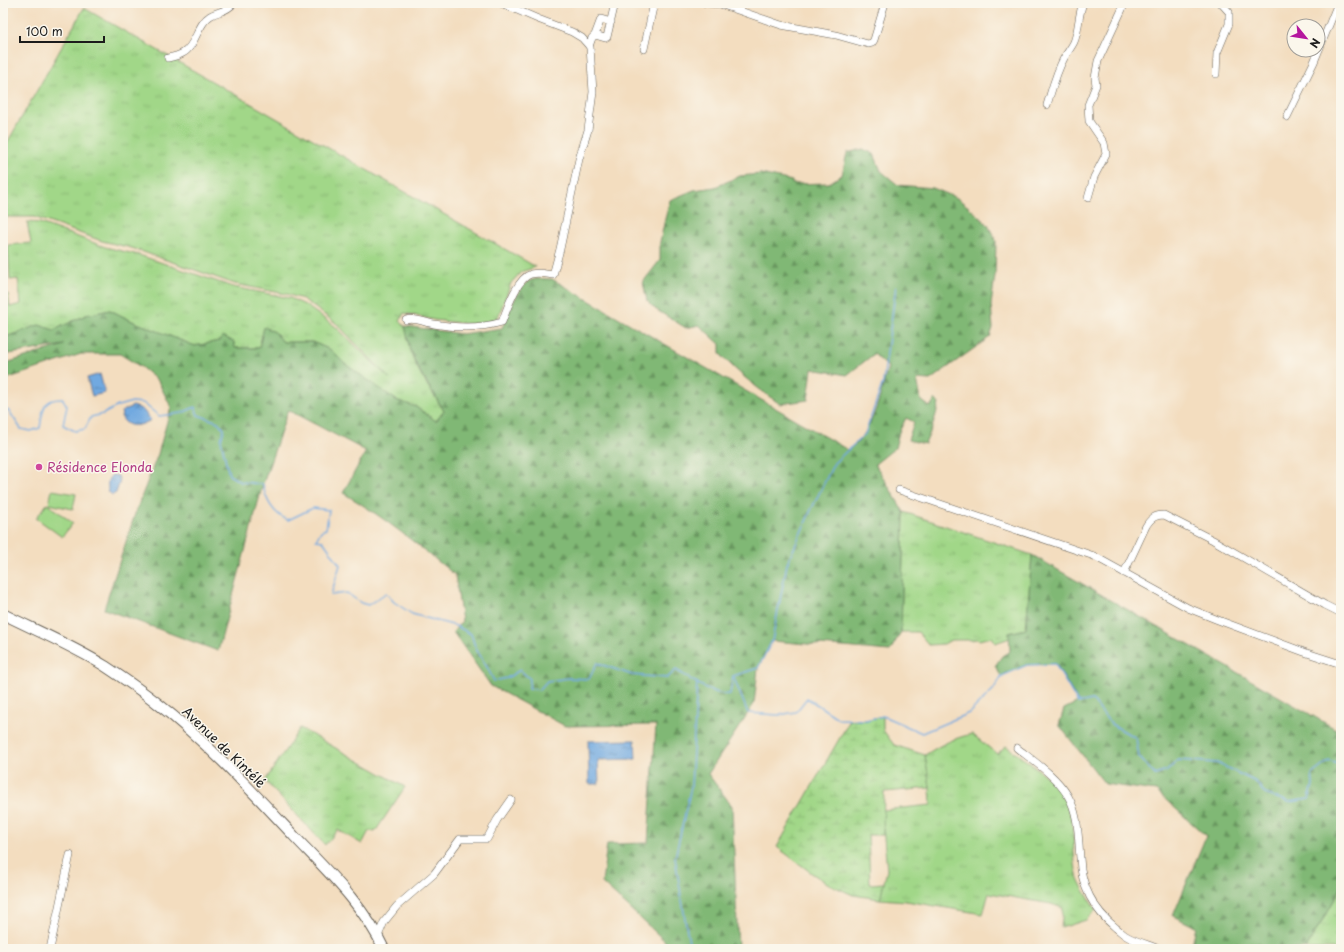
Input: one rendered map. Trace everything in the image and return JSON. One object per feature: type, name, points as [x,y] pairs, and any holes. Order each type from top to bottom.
[{"type":"main road","name":"Avenue de Kintélé","points":[[3,614],[53,638],[104,666],[156,702],[179,721],[234,772],[339,883],[356,903],[378,936],[384,949]]},
{"type":"street","points":[[168,58],[183,53],[187,50],[209,16],[225,11],[234,3]]},
{"type":"street","points":[[501,3],[572,32],[582,38],[589,46]]},
{"type":"street","points":[[595,35],[605,38],[607,37],[615,3]]},
{"type":"street","points":[[644,49],[654,3]]},
{"type":"street","points":[[706,3],[720,4],[775,24],[836,35],[868,44],[872,44],[874,40],[885,3]]},
{"type":"street","points":[[740,11],[743,3]]},
{"type":"street","points":[[1047,105],[1058,71],[1064,57],[1073,43],[1078,28],[1083,3]]},
{"type":"street","points":[[1088,198],[1094,177],[1106,154],[1104,143],[1089,121],[1088,105],[1096,85],[1095,78],[1098,61],[1124,3]]},
{"type":"street","points":[[1216,74],[1217,53],[1229,24],[1229,12],[1221,3]]},
{"type":"street","points":[[1288,117],[1314,62],[1338,3]]},
{"type":"street","points":[[406,320],[410,318],[433,324],[467,328],[490,326],[502,322],[517,287],[529,274],[540,272],[553,275],[560,249],[576,171],[590,119],[593,92],[589,46],[601,19],[610,22]]},
{"type":"street","points":[[899,490],[1094,556],[1188,608],[1304,652],[1341,664]]},
{"type":"street","points":[[1124,573],[1146,526],[1151,519],[1157,515],[1164,514],[1213,540],[1341,613]]},
{"type":"street","points":[[1017,748],[1048,773],[1068,796],[1077,821],[1081,874],[1085,887],[1098,911],[1107,921],[1127,937],[1159,949]]},
{"type":"street","points":[[378,936],[384,922],[397,906],[434,874],[460,839],[487,839],[497,820],[511,800]]},
{"type":"street","points":[[50,949],[70,855]]},
{"type":"green space","points":[[84,8],[536,267],[521,272],[511,283],[498,317],[489,322],[470,324],[434,320],[404,313],[400,321],[405,327],[413,358],[425,382],[444,411],[436,421],[416,407],[396,400],[345,364],[331,350],[312,342],[283,342],[275,332],[264,328],[259,348],[235,348],[219,341],[195,346],[132,321],[110,310],[86,315],[54,330],[39,325],[3,338],[3,295],[8,294],[10,307],[21,304],[18,279],[10,280],[8,245],[31,243],[27,222],[40,223],[105,247],[139,255],[233,287],[290,298],[305,305],[336,327],[390,379],[337,324],[303,299],[286,294],[235,284],[132,248],[102,241],[34,217],[3,217],[3,150]]},
{"type":"green space","points":[[863,149],[874,154],[881,171],[898,185],[933,188],[957,198],[988,225],[996,241],[995,276],[991,305],[993,328],[990,337],[930,380],[917,379],[921,400],[930,407],[935,399],[939,404],[932,428],[925,444],[908,440],[914,422],[906,418],[899,432],[895,448],[875,464],[904,512],[901,632],[890,651],[772,641],[758,668],[754,704],[708,774],[732,806],[738,949],[666,949],[665,941],[602,883],[607,844],[648,843],[656,725],[565,726],[491,686],[453,632],[462,621],[455,575],[387,521],[343,493],[366,451],[288,410],[263,484],[218,651],[104,609],[136,511],[158,454],[171,407],[158,381],[141,367],[120,354],[81,354],[3,380],[3,364],[64,345],[3,355],[3,338],[39,325],[54,330],[86,315],[110,310],[132,321],[195,346],[219,341],[223,336],[234,342],[235,348],[259,348],[264,327],[275,332],[283,342],[312,342],[331,350],[345,364],[396,400],[416,407],[436,421],[444,411],[419,370],[410,350],[405,326],[462,334],[502,328],[516,298],[525,284],[534,279],[552,279],[848,450],[858,442],[869,426],[883,386],[888,367],[874,354],[847,375],[812,369],[808,400],[780,404],[764,393],[727,361],[720,354],[720,344],[699,325],[686,328],[655,309],[647,301],[643,282],[660,260],[660,242],[670,200],[694,190],[715,187],[740,176],[761,174],[792,181],[792,184],[829,183],[842,175],[847,153]]},
{"type":"green space","points":[[52,490],[76,494],[73,509],[49,504]]},
{"type":"green space","points":[[47,504],[73,523],[62,537],[36,518]]},
{"type":"green space","points":[[904,512],[1032,555],[1026,629],[1009,633],[1010,638],[995,643],[991,637],[979,640],[951,640],[944,644],[929,645],[918,632],[901,632]]},
{"type":"green space","points":[[1032,555],[1341,732],[1341,888],[1306,949],[1191,949],[1196,927],[1173,916],[1206,836],[1156,791],[1105,784],[1059,725],[1064,709],[1078,702],[1056,664],[1027,665],[1001,676],[995,666],[1002,656],[1010,651],[1009,633],[1026,629]]},
{"type":"green space","points":[[883,716],[883,730],[894,745],[925,755],[930,788],[884,792],[883,835],[868,835],[870,884],[884,883],[880,899],[853,895],[829,884],[777,847],[850,720],[866,720]]},
{"type":"green space","points":[[300,728],[405,787],[375,832],[369,831],[362,844],[338,830],[325,845],[265,781]]},
{"type":"green space","points":[[972,734],[997,754],[1006,746],[1047,777],[1065,799],[1069,810],[1073,831],[1075,864],[1078,879],[1096,910],[1086,920],[1061,928],[1063,908],[1051,904],[989,893],[983,914],[906,901],[880,899],[887,870],[883,810],[931,805],[925,755],[947,742]]},
{"type":"green space","points":[[1341,888],[1341,949],[1306,949]]},
{"type":"water","points":[[100,374],[105,393],[92,396],[87,378]]},
{"type":"water","points":[[133,406],[142,409],[151,420],[134,426],[127,423],[121,416],[121,412]]},
{"type":"water","points":[[112,475],[118,476],[120,481],[116,493],[112,495],[108,491],[108,481]]},
{"type":"water","points":[[635,740],[636,759],[598,760],[599,784],[589,784],[588,741]]},
{"type":"waterway","points":[[733,676],[758,668],[772,641],[787,564],[811,510],[834,463],[865,434],[883,382],[896,286]]},
{"type":"waterway","points":[[3,409],[9,411],[21,429],[31,431],[40,428],[43,411],[47,403],[56,399],[63,399],[67,406],[63,425],[75,431],[85,429],[91,417],[103,414],[118,406],[132,402],[143,403],[159,416],[182,413],[195,407],[198,415],[218,422],[224,429],[221,440],[229,475],[241,482],[263,484],[268,500],[278,514],[288,520],[313,508],[329,510],[326,529],[321,531],[316,540],[323,541],[340,565],[331,595],[347,593],[361,603],[368,605],[386,593],[394,602],[412,614],[456,626],[471,634],[476,649],[494,681],[507,678],[520,670],[530,679],[529,688],[539,690],[547,681],[569,678],[589,679],[597,663],[632,675],[667,678],[676,670],[709,690],[723,694],[730,694],[733,676],[748,713],[779,715],[796,712],[807,698],[839,719],[866,720],[883,716],[922,733],[969,713],[993,690],[1002,676],[1027,665],[1055,664],[1078,703],[1092,700],[1111,724],[1136,738],[1139,757],[1155,775],[1167,771],[1178,760],[1217,763],[1256,782],[1265,794],[1289,802],[1309,799],[1313,785],[1312,774],[1329,761],[1341,765]]},
{"type":"waterway","points":[[690,949],[675,858],[691,787],[697,682]]},
{"type":"place","name":"Résidence Elonda","points":[[39,467]]}]
